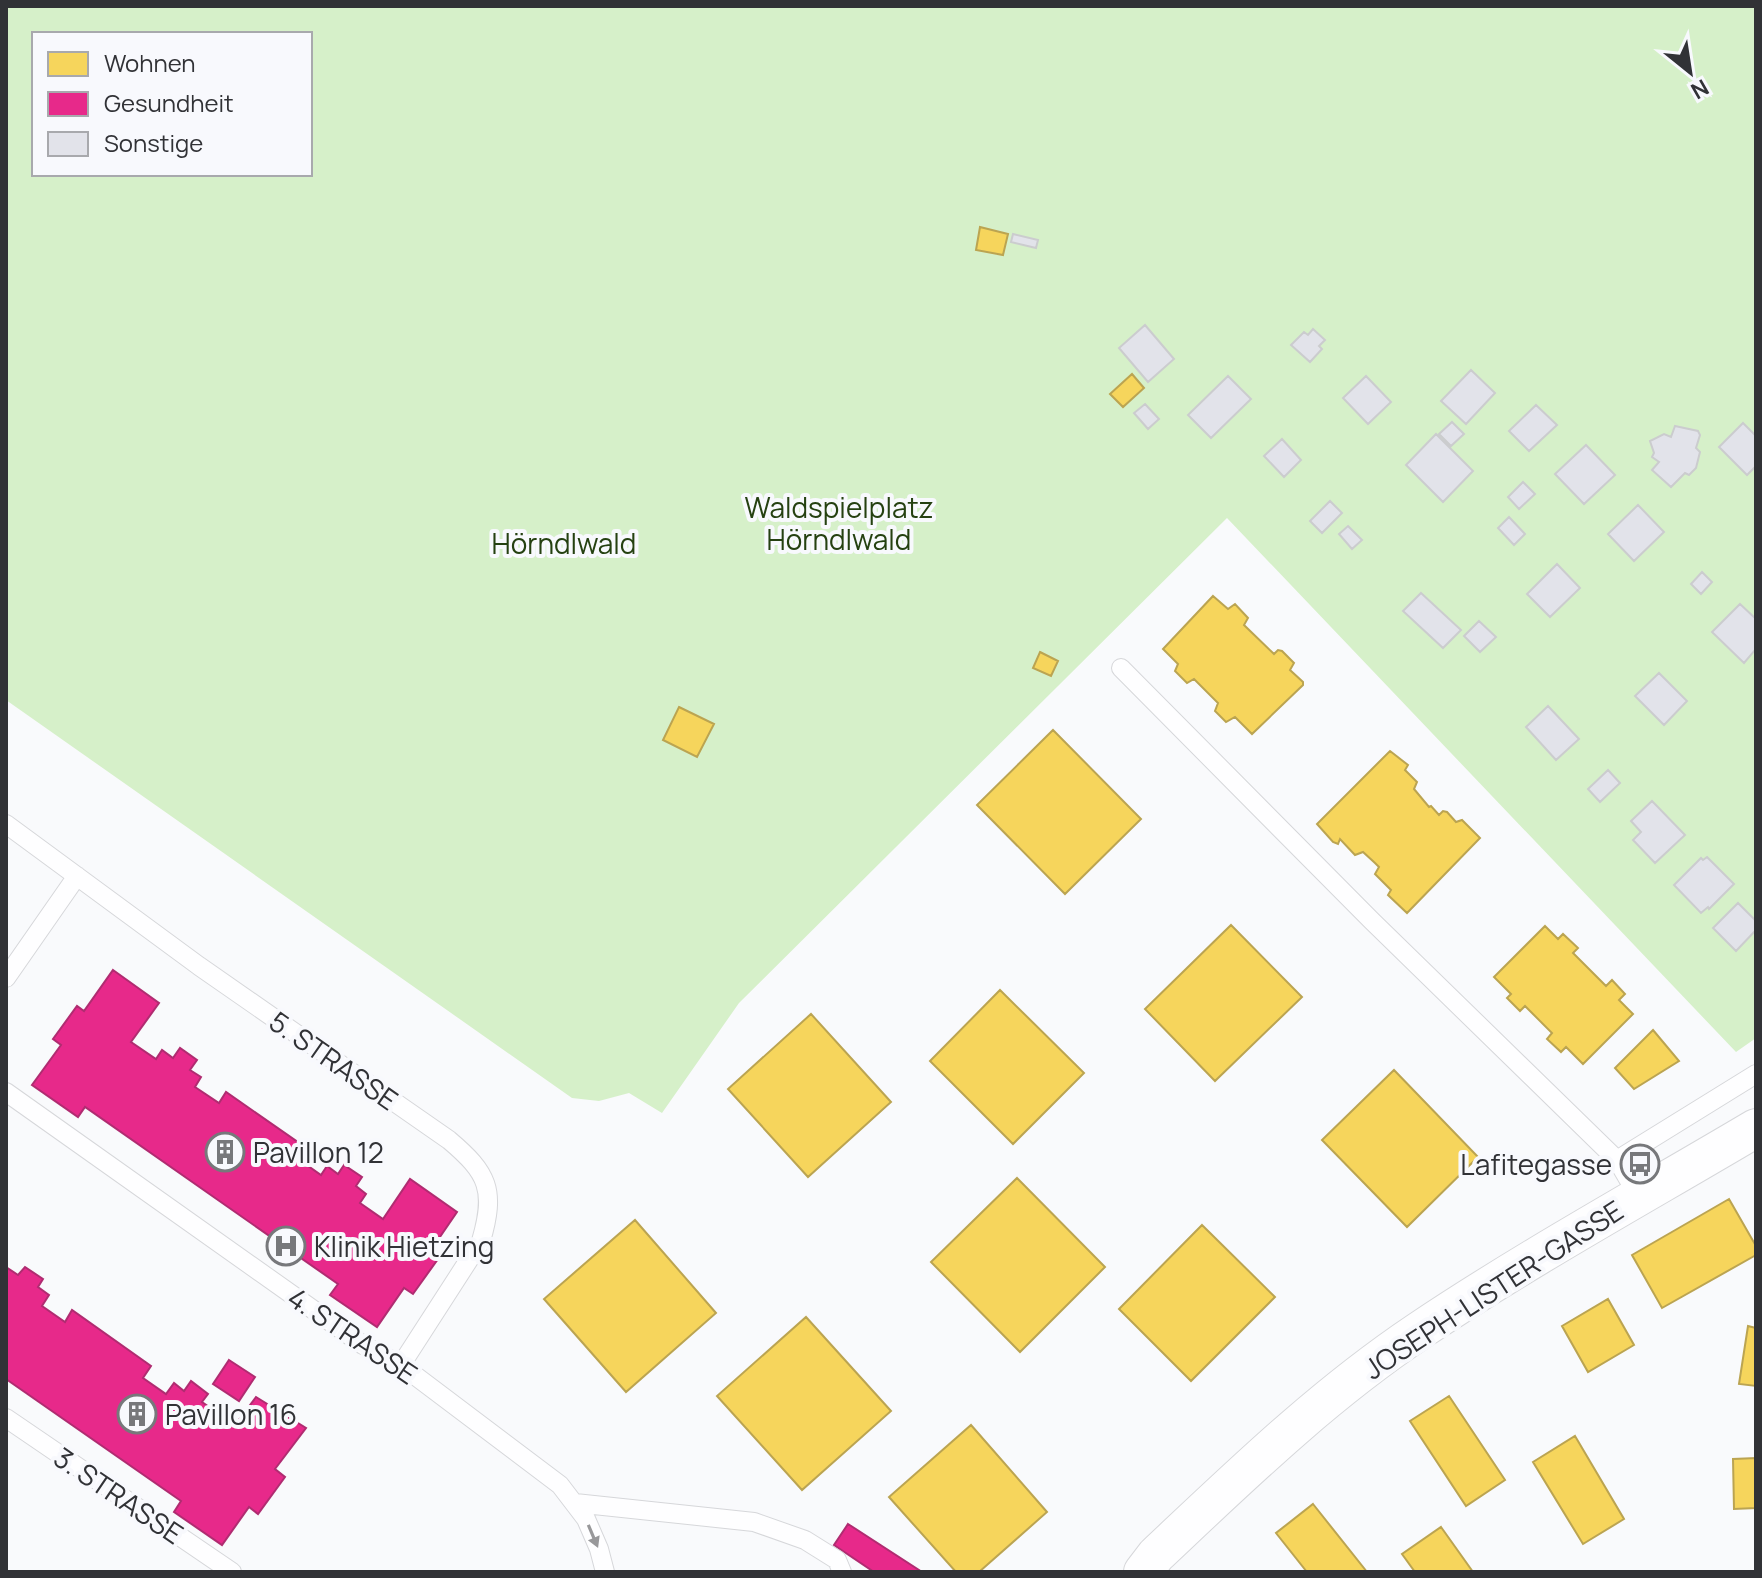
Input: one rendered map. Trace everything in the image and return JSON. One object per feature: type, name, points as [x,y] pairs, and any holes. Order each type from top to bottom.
[{"type":"street","name":"JOSEPH-LISTER-GASSE","points":[[1143,1572],[1156,1555],[1286,1431],[1363,1371],[1417,1332],[1638,1196],[1756,1128]]},
{"type":"lane","points":[[1121,668],[1372,921],[1617,1160],[1638,1196]]},
{"type":"lane","name":"5. STRASSE","points":[[9,833],[77,876],[199,966],[449,1140],[477,1165],[488,1199],[481,1241],[401,1365]]},
{"type":"lane","points":[[6,978],[77,876]]},
{"type":"lane","points":[[1617,1160],[1756,1074]]},
{"type":"lane","name":"4. STRASSE","points":[[6,1092],[363,1345],[401,1365],[545,1471],[575,1503],[592,1531],[605,1572]]},
{"type":"lane","name":"3. STRASSE","points":[[6,1418],[224,1570]]},
{"type":"lane","points":[[575,1503],[754,1522],[805,1540],[837,1560],[842,1572]]},
{"type":"green space","name":"Hörndlwald","points":[[6,6],[1756,6],[1756,1038],[1736,1052],[1227,518],[739,1003],[662,1113],[629,1093],[599,1101],[572,1098],[6,700]]},
{"type":"building: Wohnen","points":[[980,227],[1008,234],[1003,255],[976,250]]},
{"type":"building: Wohnen","points":[[1132,374],[1144,388],[1123,407],[1110,394]]},
{"type":"building: Wohnen","points":[[1213,596],[1228,609],[1235,604],[1248,618],[1244,625],[1274,654],[1282,651],[1294,663],[1290,670],[1303,682],[1252,734],[1235,717],[1226,722],[1215,711],[1218,703],[1194,679],[1187,683],[1175,671],[1178,664],[1163,649]]},
{"type":"building: Wohnen","points":[[1040,652],[1058,661],[1051,676],[1033,668]]},
{"type":"building: Wohnen","points":[[679,707],[714,724],[697,757],[663,740]]},
{"type":"building: Wohnen","points":[[1053,730],[1141,819],[1065,894],[977,805]]},
{"type":"building: Wohnen","points":[[1390,751],[1408,765],[1405,770],[1417,782],[1414,789],[1429,807],[1439,815],[1447,812],[1456,822],[1462,820],[1480,838],[1407,913],[1388,895],[1391,890],[1375,874],[1379,867],[1375,863],[1363,852],[1355,855],[1340,839],[1338,844],[1333,842],[1317,824]]},
{"type":"building: Wohnen","points":[[1231,925],[1302,997],[1215,1081],[1145,1009]]},
{"type":"building: Wohnen","points":[[1545,926],[1558,939],[1563,934],[1578,948],[1573,953],[1606,986],[1612,980],[1625,994],[1619,1000],[1633,1014],[1583,1064],[1566,1047],[1561,1052],[1547,1039],[1552,1033],[1525,1006],[1520,1011],[1507,998],[1511,994],[1494,977]]},
{"type":"building: Wohnen","points":[[1000,990],[1084,1073],[1013,1144],[930,1061]]},
{"type":"building: Wohnen","points":[[811,1014],[891,1102],[808,1177],[728,1089]]},
{"type":"building: Wohnen","points":[[1653,1030],[1679,1061],[1634,1089],[1615,1068]]},
{"type":"building: Wohnen","points":[[1394,1070],[1478,1157],[1407,1227],[1322,1140]]},
{"type":"building: Wohnen","points":[[1017,1178],[1105,1267],[1020,1352],[931,1262]]},
{"type":"building: Wohnen","points":[[1729,1199],[1756,1246],[1756,1255],[1662,1308],[1632,1255]]},
{"type":"building: Wohnen","points":[[635,1220],[716,1313],[626,1392],[544,1299]]},
{"type":"building: Wohnen","points":[[1202,1225],[1275,1297],[1191,1381],[1119,1309]]},
{"type":"building: Wohnen","points":[[1608,1299],[1634,1345],[1588,1372],[1562,1326]]},
{"type":"building: Wohnen","points":[[806,1317],[891,1411],[802,1490],[717,1396]]},
{"type":"building: Wohnen","points":[[1748,1326],[1756,1328],[1756,1386],[1739,1384]]},
{"type":"building: Wohnen","points":[[1449,1396],[1505,1480],[1466,1506],[1410,1421]]},
{"type":"building: Wohnen","points":[[971,1425],[1047,1512],[979,1572],[956,1572],[889,1497]]},
{"type":"building: Wohnen","points":[[1575,1436],[1624,1519],[1583,1544],[1533,1462]]},
{"type":"building: Wohnen","points":[[1756,1458],[1756,1508],[1734,1509],[1733,1459]]},
{"type":"building: Wohnen","points":[[1313,1504],[1367,1572],[1307,1572],[1276,1533]]},
{"type":"building: Wohnen","points":[[1441,1527],[1473,1572],[1415,1572],[1402,1554]]},
{"type":"building: Gesundheit","name":"Pavillon 12","points":[[113,970],[159,1003],[131,1042],[156,1059],[162,1050],[173,1058],[180,1048],[197,1060],[190,1070],[201,1077],[195,1087],[219,1103],[226,1092],[305,1147],[297,1158],[321,1175],[327,1166],[338,1174],[344,1165],[362,1177],[356,1186],[366,1194],[360,1203],[383,1219],[410,1179],[457,1212],[429,1253],[438,1259],[413,1294],[404,1288],[377,1327],[330,1295],[338,1284],[85,1107],[78,1117],[32,1085],[61,1045],[53,1039],[77,1006],[84,1011]]},
{"type":"building: Gesundheit","name":"Pavillon 16","points":[[6,1267],[18,1275],[25,1267],[43,1279],[38,1287],[49,1295],[42,1306],[65,1322],[72,1310],[151,1366],[143,1378],[166,1394],[174,1383],[184,1391],[191,1381],[208,1394],[202,1402],[235,1425],[256,1397],[306,1428],[275,1469],[285,1477],[258,1514],[249,1507],[222,1545],[174,1512],[181,1501],[6,1379]]},
{"type":"building: Gesundheit","points":[[229,1360],[255,1377],[239,1401],[213,1384]]},
{"type":"building: Gesundheit","points":[[848,1524],[922,1572],[874,1572],[834,1545]]},
{"type":"building: Sonstige","points":[[1013,234],[1038,240],[1036,248],[1011,242]]},
{"type":"building: Sonstige","points":[[1145,325],[1174,359],[1148,382],[1119,348]]},
{"type":"building: Sonstige","points":[[1313,329],[1325,340],[1319,346],[1322,349],[1310,362],[1291,345],[1304,332],[1308,335]]},
{"type":"building: Sonstige","points":[[1471,370],[1495,393],[1466,424],[1441,401]]},
{"type":"building: Sonstige","points":[[1228,376],[1251,399],[1211,438],[1188,415]]},
{"type":"building: Sonstige","points":[[1366,376],[1391,402],[1368,424],[1343,398]]},
{"type":"building: Sonstige","points":[[1145,404],[1159,419],[1148,429],[1134,413]]},
{"type":"building: Sonstige","points":[[1536,405],[1557,425],[1529,451],[1509,431]]},
{"type":"building: Sonstige","points":[[1452,422],[1464,434],[1451,446],[1439,434]]},
{"type":"building: Sonstige","points":[[1743,423],[1756,436],[1756,466],[1747,475],[1719,447]]},
{"type":"building: Sonstige","points":[[1675,426],[1698,431],[1700,435],[1696,448],[1700,452],[1696,468],[1689,475],[1685,473],[1671,487],[1652,470],[1659,462],[1652,457],[1654,453],[1650,441],[1664,434],[1671,437]]},
{"type":"building: Sonstige","points":[[1436,434],[1473,471],[1443,502],[1406,465]]},
{"type":"building: Sonstige","points":[[1282,439],[1301,460],[1284,477],[1264,456]]},
{"type":"building: Sonstige","points":[[1586,445],[1615,475],[1584,504],[1555,474]]},
{"type":"building: Sonstige","points":[[1523,482],[1535,494],[1519,509],[1508,497]]},
{"type":"building: Sonstige","points":[[1330,501],[1342,513],[1322,533],[1310,521]]},
{"type":"building: Sonstige","points":[[1638,505],[1664,532],[1634,561],[1608,534]]},
{"type":"building: Sonstige","points":[[1509,517],[1525,534],[1514,545],[1498,528]]},
{"type":"building: Sonstige","points":[[1348,526],[1362,540],[1352,549],[1339,534]]},
{"type":"building: Sonstige","points":[[1557,564],[1580,588],[1550,617],[1527,594]]},
{"type":"building: Sonstige","points":[[1702,572],[1712,582],[1701,594],[1691,584]]},
{"type":"building: Sonstige","points":[[1421,593],[1461,630],[1443,648],[1403,611]]},
{"type":"building: Sonstige","points":[[1740,604],[1756,619],[1756,649],[1744,663],[1712,632]]},
{"type":"building: Sonstige","points":[[1479,621],[1496,637],[1480,652],[1464,636]]},
{"type":"building: Sonstige","points":[[1659,673],[1687,701],[1664,725],[1635,696]]},
{"type":"building: Sonstige","points":[[1548,706],[1579,739],[1556,760],[1526,727]]},
{"type":"building: Sonstige","points":[[1608,770],[1620,783],[1600,802],[1588,789]]},
{"type":"building: Sonstige","points":[[1652,801],[1685,835],[1655,863],[1633,840],[1641,832],[1631,821]]},
{"type":"building: Sonstige","points":[[1707,857],[1734,884],[1701,913],[1674,885],[1701,858]]},
{"type":"building: Sonstige","points":[[1738,903],[1756,921],[1756,930],[1736,951],[1713,928]]},
{"type":"place","name":"Pavillon 12","points":[[225,1152]]},
{"type":"place","name":"Lafitegasse","points":[[1640,1164]]},
{"type":"place","name":"Klinik Hietzing","points":[[286,1246]]},
{"type":"place","name":"Pavillon 16","points":[[137,1414]]},
{"type":"park label","name":"Waldspielplatz Hörndlwald","points":[[839,523]]}]
